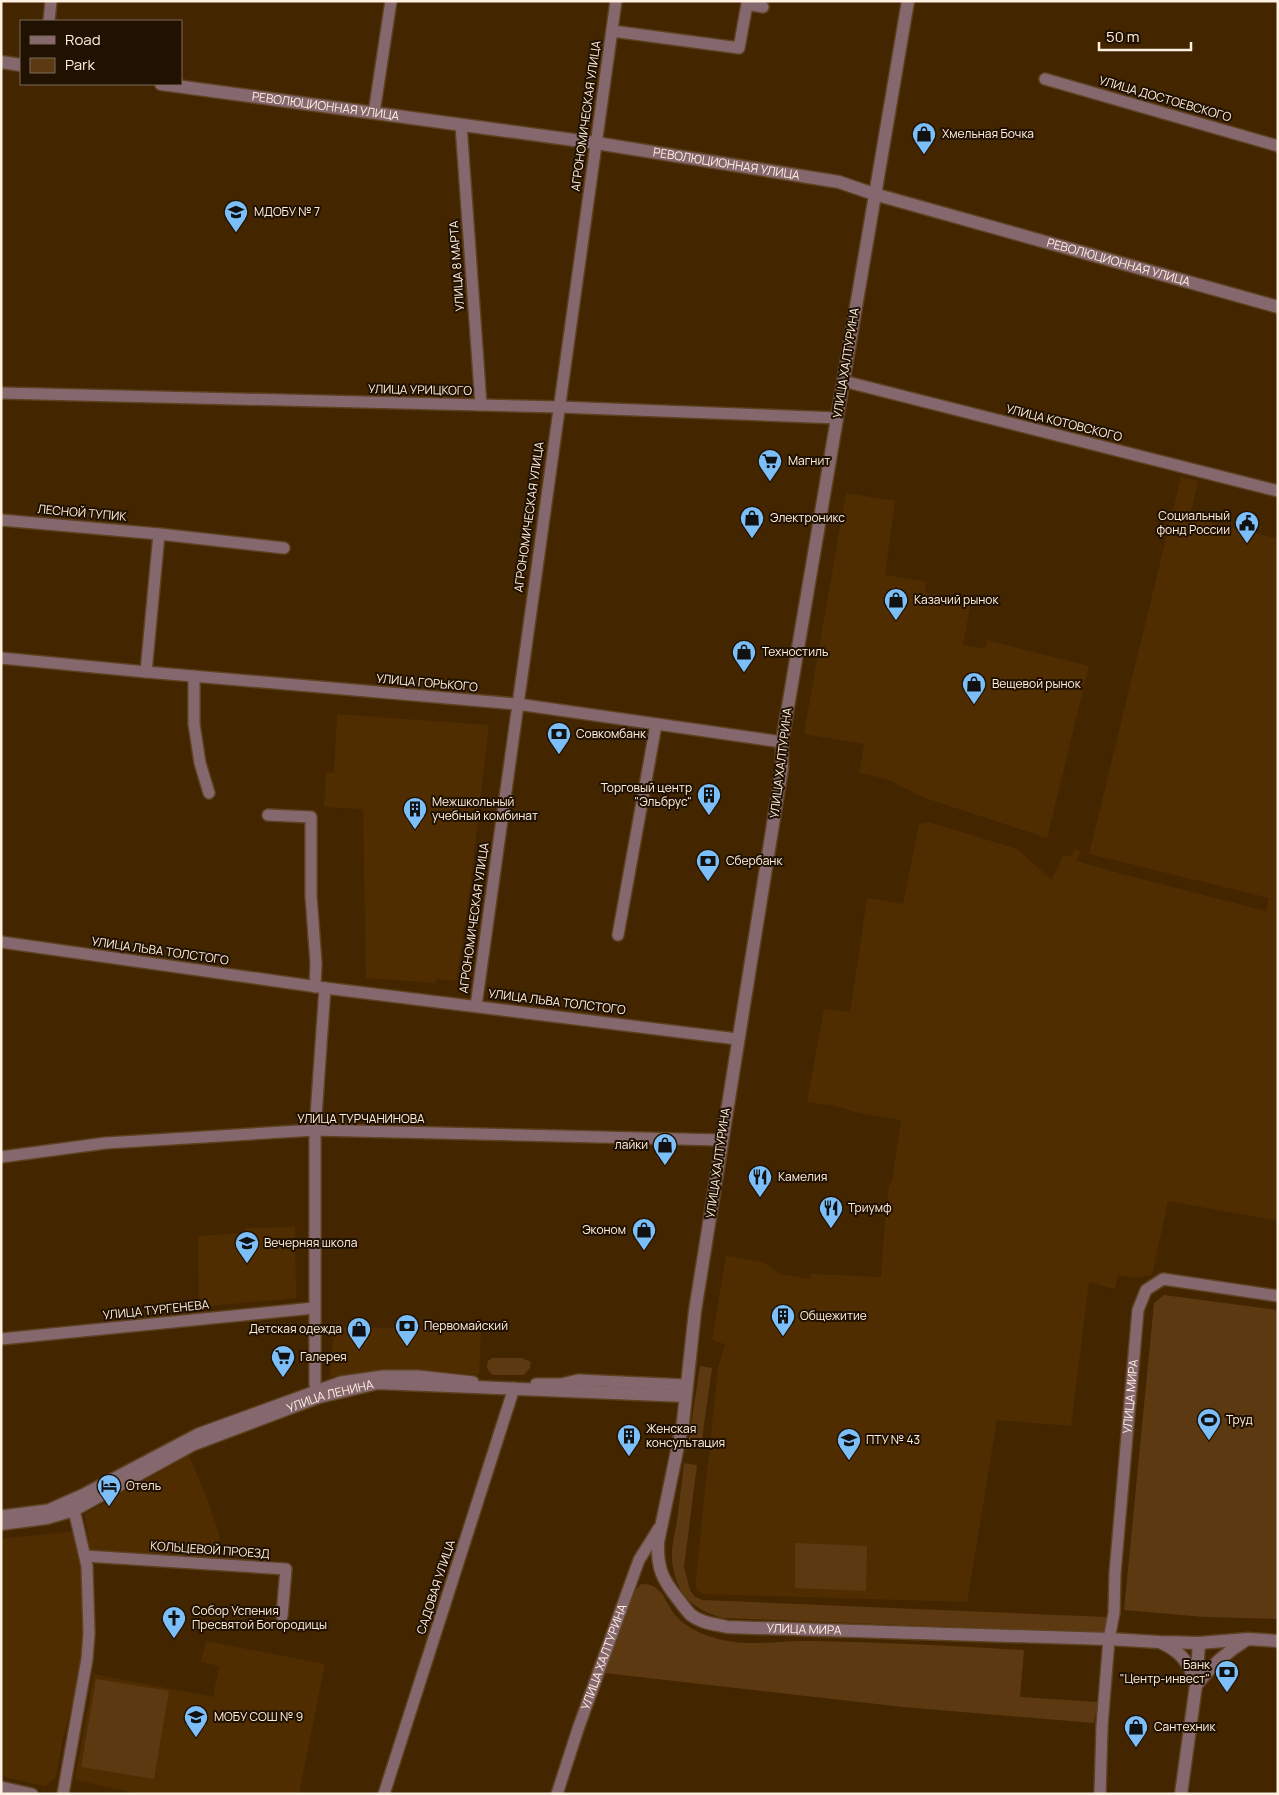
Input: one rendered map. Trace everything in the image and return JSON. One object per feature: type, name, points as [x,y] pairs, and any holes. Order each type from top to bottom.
[{"type":"street","points":[[50,20],[51,1]]},
{"type":"street","points":[[374,113],[391,1]]},
{"type":"street","name":"АГРОНОМИЧЕСКАЯ УЛИЦА","points":[[476,1006],[616,1]]},
{"type":"street","name":"УЛИЦА ХАЛТУРИНА","points":[[666,1583],[657,1560],[658,1542],[683,1422],[695,1311],[737,1039],[782,768],[782,742],[908,1]]},
{"type":"street","name":"АГРОНОМИЧЕСКАЯ УЛИЦА","points":[[612,31],[739,48],[746,4],[763,7]]},
{"type":"street","points":[[1,62],[20,65]]},
{"type":"street","name":"УЛИЦА ДОСТОЕВСКОГО","points":[[1045,80],[1278,146]]},
{"type":"street","name":"РЕВОЛЮЦИОННАЯ УЛИЦА","points":[[168,85],[596,143],[839,182],[874,194],[1278,307]]},
{"type":"street","name":"УЛИЦА 8 МАРТА","points":[[462,125],[481,405]]},
{"type":"street","name":"УЛИЦА КОТОВСКОГО","points":[[843,381],[1278,491]]},
{"type":"street","name":"УЛИЦА УРИЦКОГО","points":[[1,393],[559,406],[837,418]]},
{"type":"street","name":"ЛЕСНОЙ ТУПИК","points":[[1,520],[160,534],[284,548]]},
{"type":"street","points":[[146,672],[160,534]]},
{"type":"street","name":"УЛИЦА ГОРЬКОГО","points":[[1,658],[517,704],[782,742]]},
{"type":"street","points":[[194,676],[194,724],[200,763],[209,793]]},
{"type":"street","points":[[618,935],[656,725]]},
{"type":"street","points":[[268,815],[311,817],[311,896],[316,963],[320,987],[315,1130],[314,1308],[315,1384],[318,1394]]},
{"type":"street","name":"УЛИЦА ЛЬВА ТОЛСТОГО","points":[[1,942],[320,987],[737,1039]]},
{"type":"street","name":"УЛИЦА ТУРЧАНИНОВА","points":[[1,1157],[106,1143],[315,1130],[721,1140]]},
{"type":"street","name":"УЛИЦА МИРА","points":[[1100,1794],[1102,1726],[1109,1639],[1114,1613],[1115,1573],[1138,1310],[1146,1290],[1163,1279],[1278,1296]]},
{"type":"street","name":"УЛИЦА ТУРГЕНЕВА","points":[[1,1339],[314,1308]]},
{"type":"street","points":[[1,1516],[48,1510],[82,1495],[198,1434],[318,1394],[341,1382],[383,1376],[418,1376],[483,1383],[561,1384],[578,1380],[686,1390]]},
{"type":"street","name":"УЛИЦА ЛЕНИНА","points":[[1,1524],[47,1518],[74,1510],[192,1445],[318,1394],[378,1383],[514,1388],[686,1390]]},
{"type":"street","name":"САДОВАЯ УЛИЦА","points":[[384,1794],[514,1388]]},
{"type":"street","points":[[63,1794],[87,1659],[89,1633],[88,1576],[74,1510]]},
{"type":"street","name":"УЛИЦА ХАЛТУРИНА","points":[[557,1794],[578,1729],[640,1560],[661,1525]]},
{"type":"street","name":"КОЛЬЦЕВОЙ ПРОЕЗД","points":[[85,1556],[286,1569],[282,1616]]},
{"type":"street","name":"УЛИЦА МИРА","points":[[666,1583],[690,1614],[704,1622],[727,1627],[1159,1642],[1199,1643],[1248,1639],[1278,1641]]},
{"type":"street","points":[[1196,1685],[1212,1665],[1229,1650],[1248,1639]]},
{"type":"street","points":[[1159,1642],[1180,1654],[1189,1664],[1196,1685]]},
{"type":"street","points":[[1181,1794],[1196,1685],[1199,1643]]},
{"type":"street","points":[[1,1787],[32,1794]]},
{"type":"shaded area","points":[[1181,477],[1198,481],[1190,517],[1278,539],[1278,1221],[1168,1201],[1152,1275],[1136,1278],[1118,1275],[1115,1289],[1089,1282],[1071,1426],[997,1420],[967,1602],[702,1594],[696,1588],[696,1577],[718,1367],[725,1344],[712,1339],[726,1256],[763,1262],[780,1274],[810,1279],[811,1274],[881,1277],[889,1186],[892,1181],[901,1120],[855,1112],[836,1106],[807,1102],[824,1009],[850,1012],[867,899],[903,904],[919,824],[929,822],[1017,849],[1052,880],[1063,855],[1072,857],[1074,849],[1080,851],[1077,861],[1266,911],[1269,898],[1089,854]]},
{"type":"shaded area","name":"Вещевой рынок","points":[[846,493],[895,501],[885,575],[926,582],[925,593],[971,602],[963,645],[985,649],[987,640],[1089,666],[1047,838],[925,798],[887,779],[859,773],[864,744],[804,734]]},
{"type":"shaded area","points":[[337,714],[489,725],[470,888],[456,981],[437,979],[436,983],[366,978],[363,809],[324,807],[326,773],[334,773]]},
{"type":"shaded area","name":"Вечерняя школа","points":[[295,1227],[296,1298],[199,1307],[198,1236],[244,1233],[245,1228]]},
{"type":"shaded area","points":[[334,1327],[481,1330],[479,1375],[385,1369],[330,1377]]},
{"type":"shaded area","points":[[189,1455],[209,1503],[219,1534],[221,1557],[90,1550],[85,1514]]},
{"type":"shaded area","points":[[77,1531],[83,1557],[84,1658],[63,1738],[56,1777],[45,1786],[1,1776],[1,1539]]},
{"type":"shaded area","name":"МОБУ СОШ № 9","points":[[206,1641],[325,1664],[299,1794],[139,1794],[75,1780],[94,1674],[213,1697],[219,1666],[201,1662]]},
{"type":"green space","name":"Труд","points":[[1164,1295],[1278,1310],[1278,1619],[1204,1617],[1124,1610],[1154,1303]]},
{"type":"green space","points":[[492,1358],[522,1358],[531,1362],[530,1368],[524,1375],[493,1375],[487,1367],[488,1361]]},
{"type":"green space","points":[[700,1366],[712,1368],[701,1446],[688,1445]]},
{"type":"green space","points":[[684,1463],[697,1465],[684,1567],[690,1590],[694,1596],[702,1600],[1107,1617],[1106,1633],[723,1618],[702,1610],[687,1598],[681,1590],[672,1559]]},
{"type":"green space","points":[[795,1543],[867,1546],[866,1591],[795,1588]]},
{"type":"green space","points":[[641,1584],[649,1585],[659,1590],[677,1617],[694,1630],[707,1636],[728,1641],[749,1643],[801,1641],[864,1642],[1024,1650],[1020,1697],[1098,1702],[1094,1723],[903,1707],[604,1673],[633,1593]]},
{"type":"green space","points":[[96,1679],[169,1691],[154,1779],[81,1767]]},
{"type":"place","name":"Хмельная Бочка","points":[[924,155]]},
{"type":"place","name":"МДОБУ № 7","points":[[236,233]]},
{"type":"place","name":"Магнит","points":[[770,482]]},
{"type":"place","name":"Электроникс","points":[[752,539]]},
{"type":"place","name":"Социальный фонд России","points":[[1247,544]]},
{"type":"place","name":"Казачий рынок","points":[[896,621]]},
{"type":"place","name":"Техностиль","points":[[744,673]]},
{"type":"place","name":"Вещевой рынок","points":[[974,705]]},
{"type":"place","name":"Совкомбанк","points":[[559,755]]},
{"type":"place","name":"Торговый центр \"Эльбрус\"","points":[[709,816]]},
{"type":"place","name":"Межшкольный учебный комбинат","points":[[415,830]]},
{"type":"place","name":"Сбербанк","points":[[708,882]]},
{"type":"place","name":"лайки","points":[[665,1166]]},
{"type":"place","name":"Камелия","points":[[760,1198]]},
{"type":"place","name":"Триумф","points":[[831,1229]]},
{"type":"place","name":"Эконом","points":[[644,1251]]},
{"type":"place","name":"Вечерняя школа","points":[[247,1264]]},
{"type":"place","name":"Общежитие","points":[[783,1337]]},
{"type":"place","name":"Первомайский","points":[[407,1347]]},
{"type":"place","name":"Детская одежда","points":[[359,1350]]},
{"type":"place","name":"Галерея","points":[[283,1378]]},
{"type":"place","name":"Труд","points":[[1209,1441]]},
{"type":"place","name":"Женская консультация","points":[[629,1457]]},
{"type":"place","name":"ПТУ № 43","points":[[849,1461]]},
{"type":"place","name":"Отель","points":[[109,1507]]},
{"type":"place","name":"Собор Успения Пресвятой Богородицы","points":[[174,1639]]},
{"type":"place","name":"Банк \"Центр-инвест\"","points":[[1227,1693]]},
{"type":"place","name":"МОБУ СОШ № 9","points":[[196,1738]]},
{"type":"place","name":"Сантехник","points":[[1136,1748]]}]
